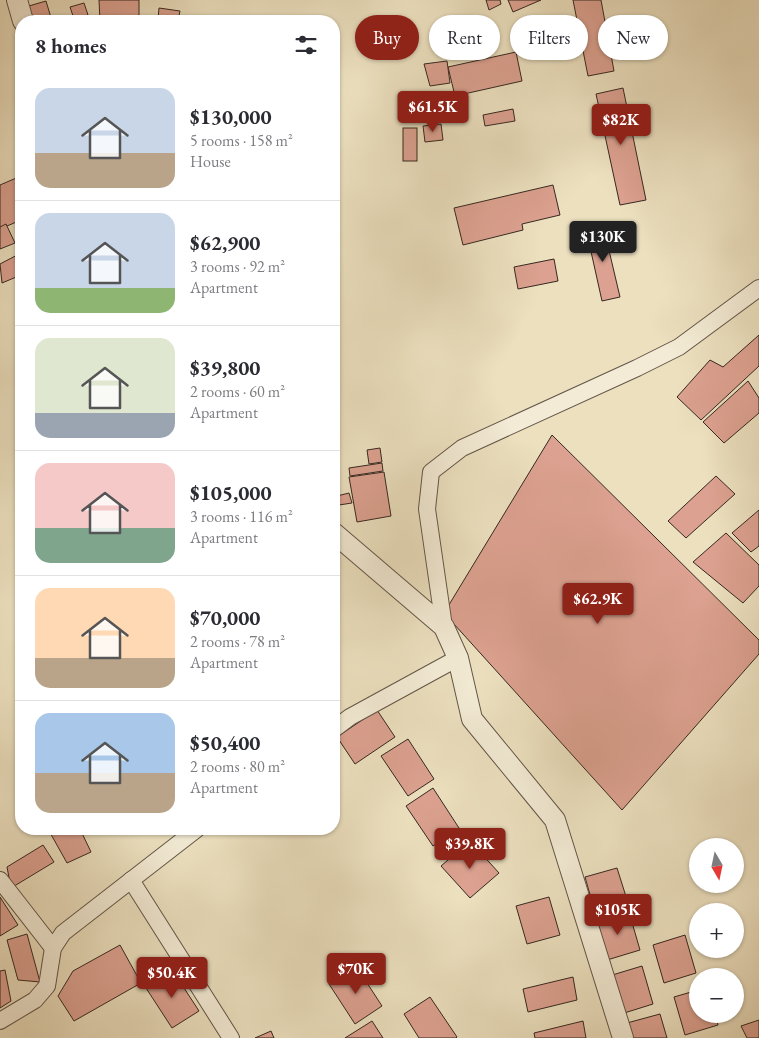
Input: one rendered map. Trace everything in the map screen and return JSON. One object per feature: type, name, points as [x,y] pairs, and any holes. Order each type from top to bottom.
[{"type":"street","points":[[17,0],[21,15]]},
{"type":"street","points":[[623,1038],[554,820],[472,719],[458,658],[444,627],[427,509],[431,472],[462,448],[637,368],[679,346],[759,288]]},
{"type":"street","points":[[340,538],[444,627]]},
{"type":"street","points":[[340,724],[350,717],[458,658]]},
{"type":"street","points":[[0,1021],[35,1000],[48,986],[53,948],[63,933],[188,835]]},
{"type":"street","points":[[0,880],[53,948]]},
{"type":"street","points":[[131,880],[231,1038]]},
{"type":"building","points":[[99,0],[139,0],[139,15],[100,15]]},
{"type":"building","points":[[486,0],[500,0],[501,4],[489,10]]},
{"type":"building","points":[[508,0],[541,0],[513,12]]},
{"type":"building","points":[[573,0],[601,0],[604,15],[598,15],[598,60],[612,60],[614,71],[588,76],[585,60],[588,60],[588,15],[576,15]]},
{"type":"building","points":[[46,1],[50,15],[24,15],[22,8]]},
{"type":"building","points":[[84,3],[88,15],[73,15],[70,7]]},
{"type":"building","points":[[159,8],[180,11],[179,15],[158,15]]},
{"type":"building","points":[[510,53],[510,60],[518,60],[522,81],[455,96],[448,67],[480,60],[500,60],[500,56]]},
{"type":"building","points":[[447,61],[450,83],[430,86],[424,64]]},
{"type":"building","points":[[623,88],[646,200],[620,205],[596,94]]},
{"type":"building","points":[[513,109],[515,121],[485,126],[483,115]]},
{"type":"building","points":[[441,124],[443,140],[425,142],[423,126]]},
{"type":"building","points":[[403,128],[417,128],[417,161],[403,161]]},
{"type":"building","points":[[15,179],[15,223],[0,229],[0,185]]},
{"type":"building","points":[[553,185],[560,215],[522,224],[523,230],[463,245],[454,208]]},
{"type":"building","points":[[6,224],[15,243],[0,249],[0,227]]},
{"type":"building","points":[[603,225],[620,297],[602,301],[586,229]]},
{"type":"building","points":[[15,256],[15,278],[2,283],[0,264]]},
{"type":"building","points":[[554,259],[558,281],[518,289],[514,267]]},
{"type":"building","points":[[759,335],[759,366],[701,420],[677,397],[710,360],[723,367]]},
{"type":"building","points":[[748,381],[759,398],[759,413],[724,443],[703,422]]},
{"type":"building","points":[[552,435],[759,640],[759,654],[622,810],[444,613]]},
{"type":"building","points":[[380,448],[382,462],[369,464],[367,450]]},
{"type":"building","points":[[382,463],[383,471],[350,476],[349,468]]},
{"type":"building","points":[[384,472],[391,516],[357,522],[349,477]]},
{"type":"building","points":[[716,476],[735,494],[686,538],[668,521]]},
{"type":"building","points":[[349,493],[352,503],[340,505],[340,495]]},
{"type":"building","points":[[759,510],[759,546],[751,552],[732,533]]},
{"type":"building","points":[[726,533],[759,565],[759,586],[743,603],[693,562]]},
{"type":"building","points":[[377,710],[395,737],[355,764],[340,742],[340,735]]},
{"type":"building","points":[[408,739],[434,779],[408,796],[381,756]]},
{"type":"building","points":[[433,788],[459,828],[433,846],[406,806]]},
{"type":"building","points":[[51,835],[83,835],[91,852],[67,863]]},
{"type":"building","points":[[470,841],[499,873],[470,898],[441,866]]},
{"type":"building","points":[[43,845],[54,862],[11,888],[7,867]]},
{"type":"building","points":[[617,868],[629,906],[596,916],[585,877]]},
{"type":"building","points":[[0,897],[18,925],[0,936]]},
{"type":"building","points":[[549,897],[560,935],[527,944],[516,906]]},
{"type":"building","points":[[629,912],[640,950],[607,960],[596,921]]},
{"type":"building","points":[[27,934],[40,982],[18,980],[7,940]]},
{"type":"building","points":[[685,935],[689,949],[689,958],[692,958],[695,968],[689,968],[689,975],[664,983],[653,945]]},
{"type":"building","points":[[120,945],[141,983],[74,1021],[58,996],[73,971]]},
{"type":"building","points":[[356,966],[382,1006],[355,1024],[329,984]]},
{"type":"building","points":[[642,966],[653,1004],[621,1014],[609,976]]},
{"type":"building","points":[[5,970],[11,1001],[0,1008],[0,971]]},
{"type":"building","points":[[173,971],[199,1011],[172,1028],[146,988]]},
{"type":"building","points":[[573,977],[577,1000],[528,1012],[523,989]]},
{"type":"building","points":[[689,993],[689,1023],[717,1023],[718,1025],[685,1035],[674,997]]},
{"type":"building","points":[[430,997],[456,1038],[419,1038],[404,1014]]},
{"type":"building","points":[[660,1014],[667,1038],[632,1038],[627,1023]]},
{"type":"building","points":[[759,1020],[759,1038],[747,1038],[741,1026]]},
{"type":"building","points":[[372,1021],[383,1038],[345,1038]]},
{"type":"building","points":[[583,1021],[586,1038],[535,1038],[534,1033]]},
{"type":"building","points":[[271,1031],[274,1038],[255,1038]]}]
